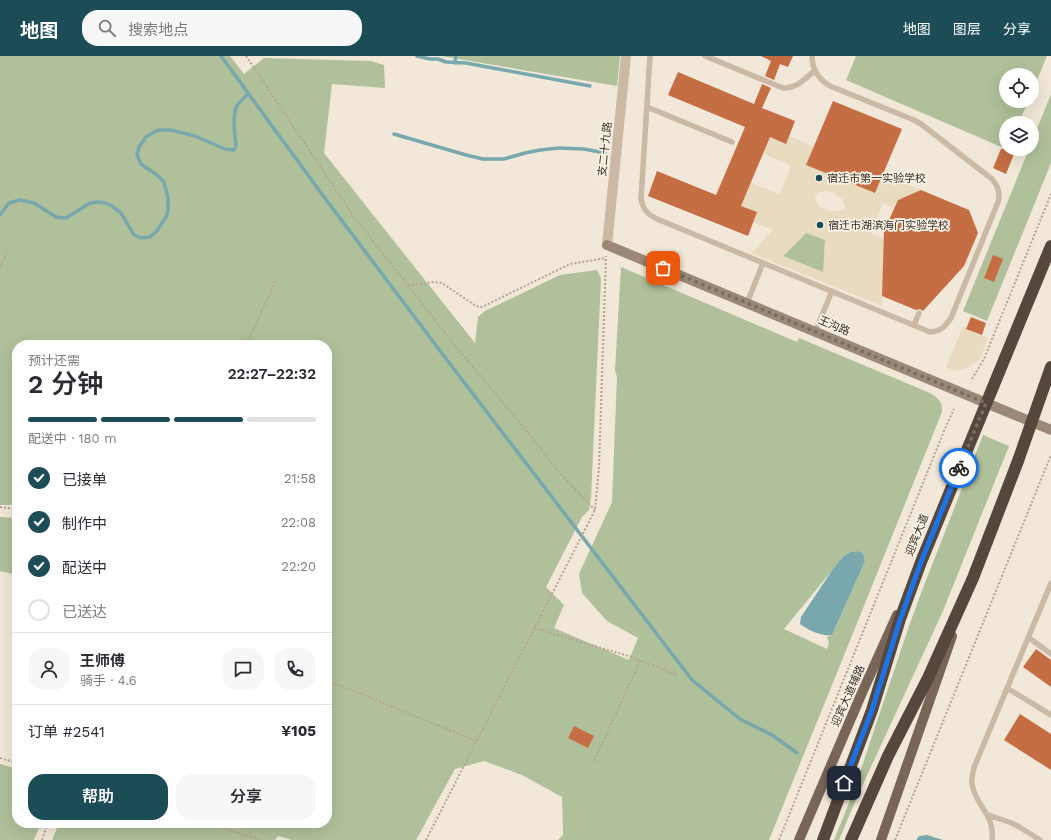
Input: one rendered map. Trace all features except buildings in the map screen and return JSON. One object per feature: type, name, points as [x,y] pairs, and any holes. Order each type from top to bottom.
[{"type":"highway","name":"迎宾大道","points":[[823,840],[872,710],[900,620],[921,562],[1051,246]]},
{"type":"highway","points":[[851,840],[888,756],[928,678],[973,578],[1018,461],[1051,367]]},
{"type":"main road","name":"迎宾大道辅路","points":[[799,840],[861,695],[921,562]]},
{"type":"main road","points":[[881,840],[973,578]]},
{"type":"street","name":"支二十九路","points":[[607,245],[626,56]]},
{"type":"street","name":"王沟路","points":[[607,245],[1051,430]]},
{"type":"lane","points":[[650,56],[641,199],[645,210],[649,215],[930,332],[943,328],[951,318],[998,202],[999,192],[997,185],[992,179],[921,124],[823,82],[814,71],[812,56]]},
{"type":"lane","points":[[705,56],[783,88],[791,88],[814,71]]},
{"type":"lane","points":[[647,107],[732,142]]},
{"type":"lane","points":[[747,303],[764,263]]},
{"type":"lane","points":[[815,332],[832,292]]},
{"type":"lane","points":[[914,325],[919,313]]},
{"type":"lane","points":[[992,840],[991,822],[977,799],[974,791],[972,783],[973,772],[1051,583]]},
{"type":"lane","points":[[1028,637],[1051,654]]},
{"type":"lane","points":[[1007,688],[1051,715]]},
{"type":"lane","points":[[988,815],[1016,826],[1040,840]]},
{"type":"path","points":[[246,56],[352,214],[456,347],[531,436],[558,471],[595,510]]},
{"type":"path","points":[[972,379],[984,359],[1051,194]]},
{"type":"path","points":[[426,840],[595,510],[599,467],[607,245]]},
{"type":"path","points":[[0,269],[7,250]]},
{"type":"path","points":[[408,286],[432,282],[442,283],[476,306],[482,307],[570,264],[606,258]]},
{"type":"path","points":[[248,340],[276,280]]},
{"type":"path","points":[[779,840],[954,409]]},
{"type":"path","points":[[895,840],[1051,455]]},
{"type":"path","points":[[0,507],[12,508]]},
{"type":"path","points":[[534,628],[635,658],[676,674]]},
{"type":"path","points":[[594,761],[640,661]]},
{"type":"path","points":[[332,682],[476,741]]},
{"type":"path","points":[[0,758],[12,762]]},
{"type":"path","points":[[42,840],[46,828]]},
{"type":"path","points":[[224,828],[261,840]]},
{"type":"green space","points":[[0,56],[230,56],[244,74],[264,58],[371,61],[384,65],[385,88],[332,84],[324,153],[475,343],[478,317],[485,311],[560,275],[597,270],[601,278],[591,498],[589,510],[582,517],[546,587],[564,605],[554,628],[629,660],[638,638],[607,621],[582,593],[579,574],[612,502],[617,377],[615,370],[621,267],[797,342],[799,338],[930,393],[942,406],[942,412],[769,840],[558,840],[563,835],[562,797],[522,775],[484,761],[455,769],[416,840],[292,840],[278,836],[275,840],[52,840],[57,828],[332,828],[332,340],[12,340],[12,505],[0,505]],"holes":[[[857,551],[863,553],[865,561],[832,635],[827,637],[829,643],[827,649],[784,629],[843,557],[850,552]]]},
{"type":"green space","points":[[441,56],[620,56],[617,86]]},
{"type":"green space","points":[[856,56],[1047,56],[1039,75],[1039,68],[999,68],[999,108],[1025,108],[1022,116],[999,116],[999,146],[846,80]]},
{"type":"green space","points":[[1051,94],[1051,163],[987,321],[963,311],[1026,156],[1039,156],[1039,124]]},
{"type":"green space","points":[[807,232],[825,240],[824,273],[783,256]]},
{"type":"green space","points":[[983,435],[1009,446],[943,611],[858,795],[839,840],[834,840],[853,793],[909,626]]},
{"type":"green space","points":[[0,517],[12,518],[12,574],[0,571]]},
{"type":"green space","points":[[0,764],[12,768],[12,828],[39,828],[34,840],[0,840]]},
{"type":"shaded area","points":[[789,136],[814,147],[807,165],[875,193],[883,175],[921,190],[898,200],[894,208],[883,203],[871,233],[884,239],[882,306],[751,253],[773,230],[753,222],[757,212],[741,206],[751,183],[780,194],[791,166],[763,153],[770,137],[785,144]],"holes":[[[826,191],[833,193],[842,199],[845,207],[840,211],[830,211],[822,208],[816,201],[815,196],[819,192]],[[806,233],[825,240],[823,272],[783,256]]]},
{"type":"shaded area","points":[[963,327],[988,338],[980,359],[965,369],[954,371],[946,367]]},
{"type":"water","points":[[857,551],[863,553],[865,561],[832,635],[824,635],[807,629],[800,624],[801,617],[833,569],[843,557],[850,552]]},
{"type":"water","points":[[927,835],[943,840],[916,840],[919,836]]},
{"type":"waterway","points":[[221,56],[324,197],[447,360],[692,680],[740,719],[772,735],[797,753]]},
{"type":"waterway","points":[[417,56],[438,59],[446,62],[466,63],[590,86]]},
{"type":"waterway","points":[[455,63],[456,56]]},
{"type":"waterway","points":[[0,215],[9,203],[20,200],[34,203],[56,217],[66,218],[90,203],[105,203],[121,213],[134,235],[141,238],[150,237],[156,232],[166,217],[168,211],[168,198],[164,182],[141,164],[137,155],[139,147],[146,137],[158,130],[171,130],[195,136],[225,149],[234,150],[236,146],[234,127],[235,112],[238,104],[248,94]]},
{"type":"waterway","points":[[394,134],[483,159],[504,159],[525,153],[559,148],[584,149],[605,153]]},
{"type":"way so far","points":[[663,268],[986,403],[959,468]]},
{"type":"place","name":"宿迁市第一实验学校","points":[[819,178]]},
{"type":"place","name":"宿迁市湖滨海门实验学校","points":[[820,225]]},
{"type":"route","points":[[844,783],[872,710],[900,620],[921,562],[959,468]]}]
